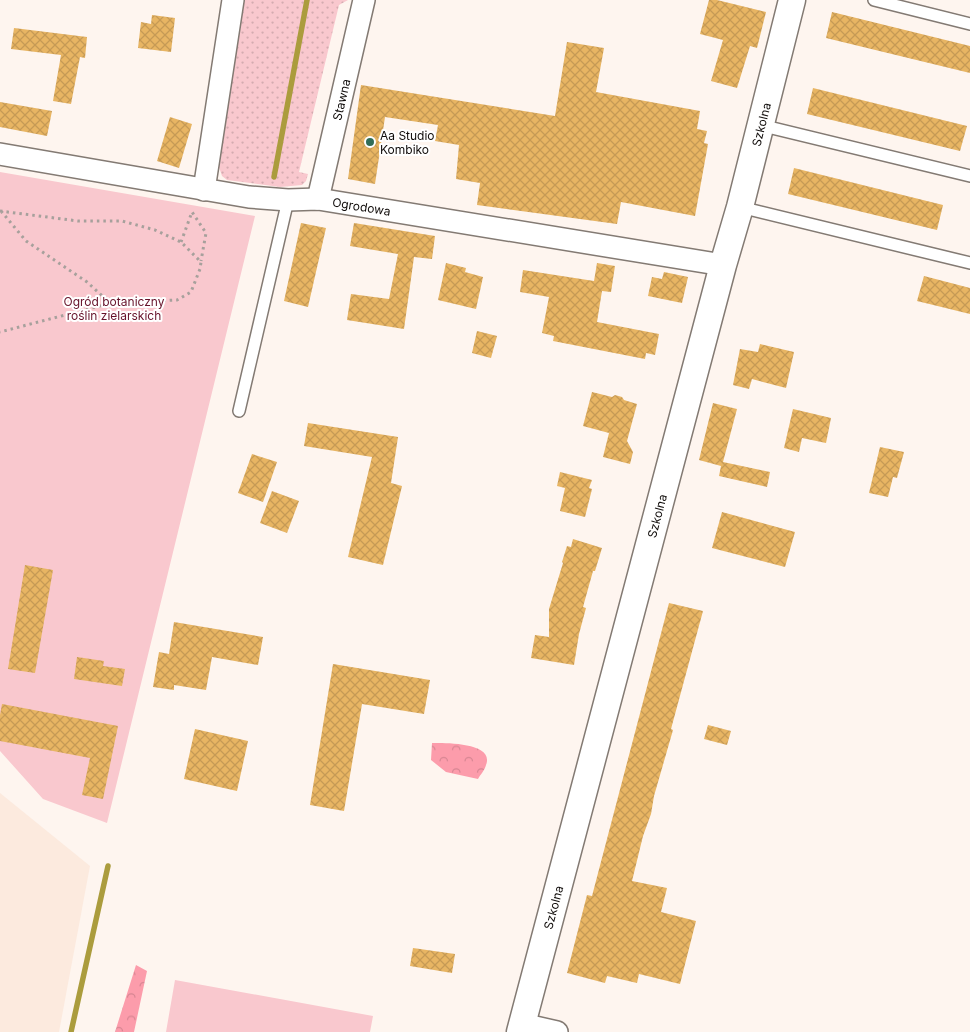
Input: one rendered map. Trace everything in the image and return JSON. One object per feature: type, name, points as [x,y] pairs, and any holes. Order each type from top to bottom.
[{"type":"street","points":[[204,190],[233,0]]},
{"type":"street","name":"Stawna","points":[[318,199],[364,0]]},
{"type":"street","name":"Szkolna","points":[[521,1028],[740,207],[792,0]]},
{"type":"street","name":"Ogrodowa","points":[[0,154],[249,197],[288,200],[318,199],[723,265]]},
{"type":"street","points":[[521,1028],[557,1032]]},
{"type":"lane","points":[[874,0],[970,24]]},
{"type":"lane","points":[[760,125],[970,176]]},
{"type":"lane","points":[[240,411],[288,200]]},
{"type":"lane","points":[[740,207],[970,262]]},
{"type":"path","points":[[0,211],[78,220],[122,222],[156,230],[181,242],[201,262]]},
{"type":"path","points":[[0,211],[26,241],[87,282],[111,303]]},
{"type":"path","points":[[0,332],[111,303],[177,300],[191,292],[200,269],[206,233],[192,212],[181,242]]},
{"type":"shaded area","points":[[0,793],[90,866],[59,1032],[0,1032]]},
{"type":"green space","points":[[242,0],[348,0],[339,5],[299,172],[308,174],[306,181],[302,185],[280,187],[227,180],[222,176],[217,161]]},
{"type":"green space","name":"Ogród botaniczny roślin zielarskich","points":[[0,172],[255,216],[107,823],[43,799],[0,751]]},
{"type":"green space","points":[[432,743],[467,745],[476,748],[487,757],[485,769],[478,779],[446,772],[431,760]]},
{"type":"green space","points":[[136,965],[147,971],[134,1032],[115,1032]]},
{"type":"green space","points":[[175,980],[373,1016],[370,1032],[166,1032]]},
{"type":"building","points":[[709,0],[717,0],[766,12],[757,48],[750,46],[737,88],[711,81],[723,40],[700,34]]},
{"type":"building","points":[[832,12],[970,46],[970,73],[826,38]]},
{"type":"building","points":[[152,15],[175,18],[171,52],[138,48],[141,22],[151,24]]},
{"type":"building","points":[[14,28],[87,37],[85,58],[80,57],[71,104],[53,101],[61,55],[11,49]]},
{"type":"building","points":[[567,42],[604,48],[596,92],[700,111],[697,129],[707,131],[704,143],[708,144],[695,216],[621,202],[617,224],[477,205],[480,183],[456,179],[459,145],[435,141],[438,125],[385,117],[375,184],[348,179],[361,85],[555,116]]},
{"type":"building","points":[[813,88],[967,126],[960,151],[807,114]]},
{"type":"building","points":[[0,102],[52,111],[47,136],[0,127]]},
{"type":"building","points":[[170,117],[192,124],[179,168],[157,161]]},
{"type":"building","points":[[794,168],[943,205],[937,230],[788,194]]},
{"type":"building","points":[[301,223],[326,228],[308,307],[284,301]]},
{"type":"building","points":[[354,223],[435,236],[432,259],[414,257],[404,329],[347,320],[351,294],[389,299],[398,254],[350,246]]},
{"type":"building","points":[[446,263],[466,268],[465,272],[483,277],[476,309],[438,300]]},
{"type":"building","points":[[597,263],[615,266],[611,292],[602,291],[597,322],[659,334],[655,355],[646,353],[645,359],[553,341],[554,336],[542,333],[549,297],[520,292],[523,270],[594,281]]},
{"type":"building","points":[[664,272],[688,277],[682,303],[648,296],[652,277],[662,279]]},
{"type":"building","points":[[924,276],[970,288],[970,314],[917,301]]},
{"type":"building","points":[[477,331],[497,336],[491,358],[472,353]]},
{"type":"building","points":[[760,344],[794,352],[786,388],[752,379],[749,389],[733,385],[740,349],[758,352]]},
{"type":"building","points":[[592,392],[612,397],[615,395],[637,404],[627,441],[633,452],[630,464],[603,457],[609,433],[583,426]]},
{"type":"building","points":[[713,403],[737,409],[723,462],[770,472],[767,487],[719,476],[721,466],[699,460]]},
{"type":"building","points":[[793,409],[831,418],[826,443],[802,438],[799,452],[784,448]]},
{"type":"building","points":[[308,423],[398,437],[391,483],[402,486],[383,565],[348,557],[372,457],[304,446]]},
{"type":"building","points":[[880,447],[904,452],[897,478],[893,477],[888,497],[869,493]]},
{"type":"building","points":[[252,454],[277,462],[263,502],[238,493]]},
{"type":"building","points":[[560,472],[592,480],[589,488],[592,489],[585,517],[560,511],[565,488],[557,486]]},
{"type":"building","points":[[272,491],[299,501],[287,533],[260,523]]},
{"type":"building","points":[[722,512],[795,532],[785,567],[712,548]]},
{"type":"building","points":[[573,539],[602,548],[595,571],[593,571],[583,607],[586,608],[574,665],[531,658],[535,635],[549,637],[549,609],[567,546],[571,547]]},
{"type":"building","points":[[25,565],[53,570],[35,673],[8,669]]},
{"type":"building","points":[[669,603],[703,611],[632,881],[667,888],[661,912],[696,921],[680,984],[639,974],[637,983],[607,976],[605,983],[567,973],[587,895],[592,896]]},
{"type":"building","points":[[174,622],[263,637],[258,665],[212,657],[206,690],[174,685],[174,690],[153,687],[159,652],[169,654]]},
{"type":"building","points":[[77,657],[104,661],[103,666],[125,669],[122,686],[74,679]]},
{"type":"building","points":[[333,664],[430,680],[424,714],[362,704],[344,811],[310,805]]},
{"type":"building","points":[[2,704],[118,726],[103,799],[82,795],[90,758],[0,741]]},
{"type":"building","points":[[708,725],[731,731],[727,745],[704,739]]},
{"type":"building","points":[[195,729],[248,741],[237,791],[184,779]]},
{"type":"building","points":[[413,948],[455,954],[452,973],[410,966]]},
{"type":"waterway","points":[[274,177],[307,0]]},
{"type":"waterway","points":[[71,1032],[108,866]]},
{"type":"place","name":"Aa Studio Kombiko","points":[[370,142]]}]
